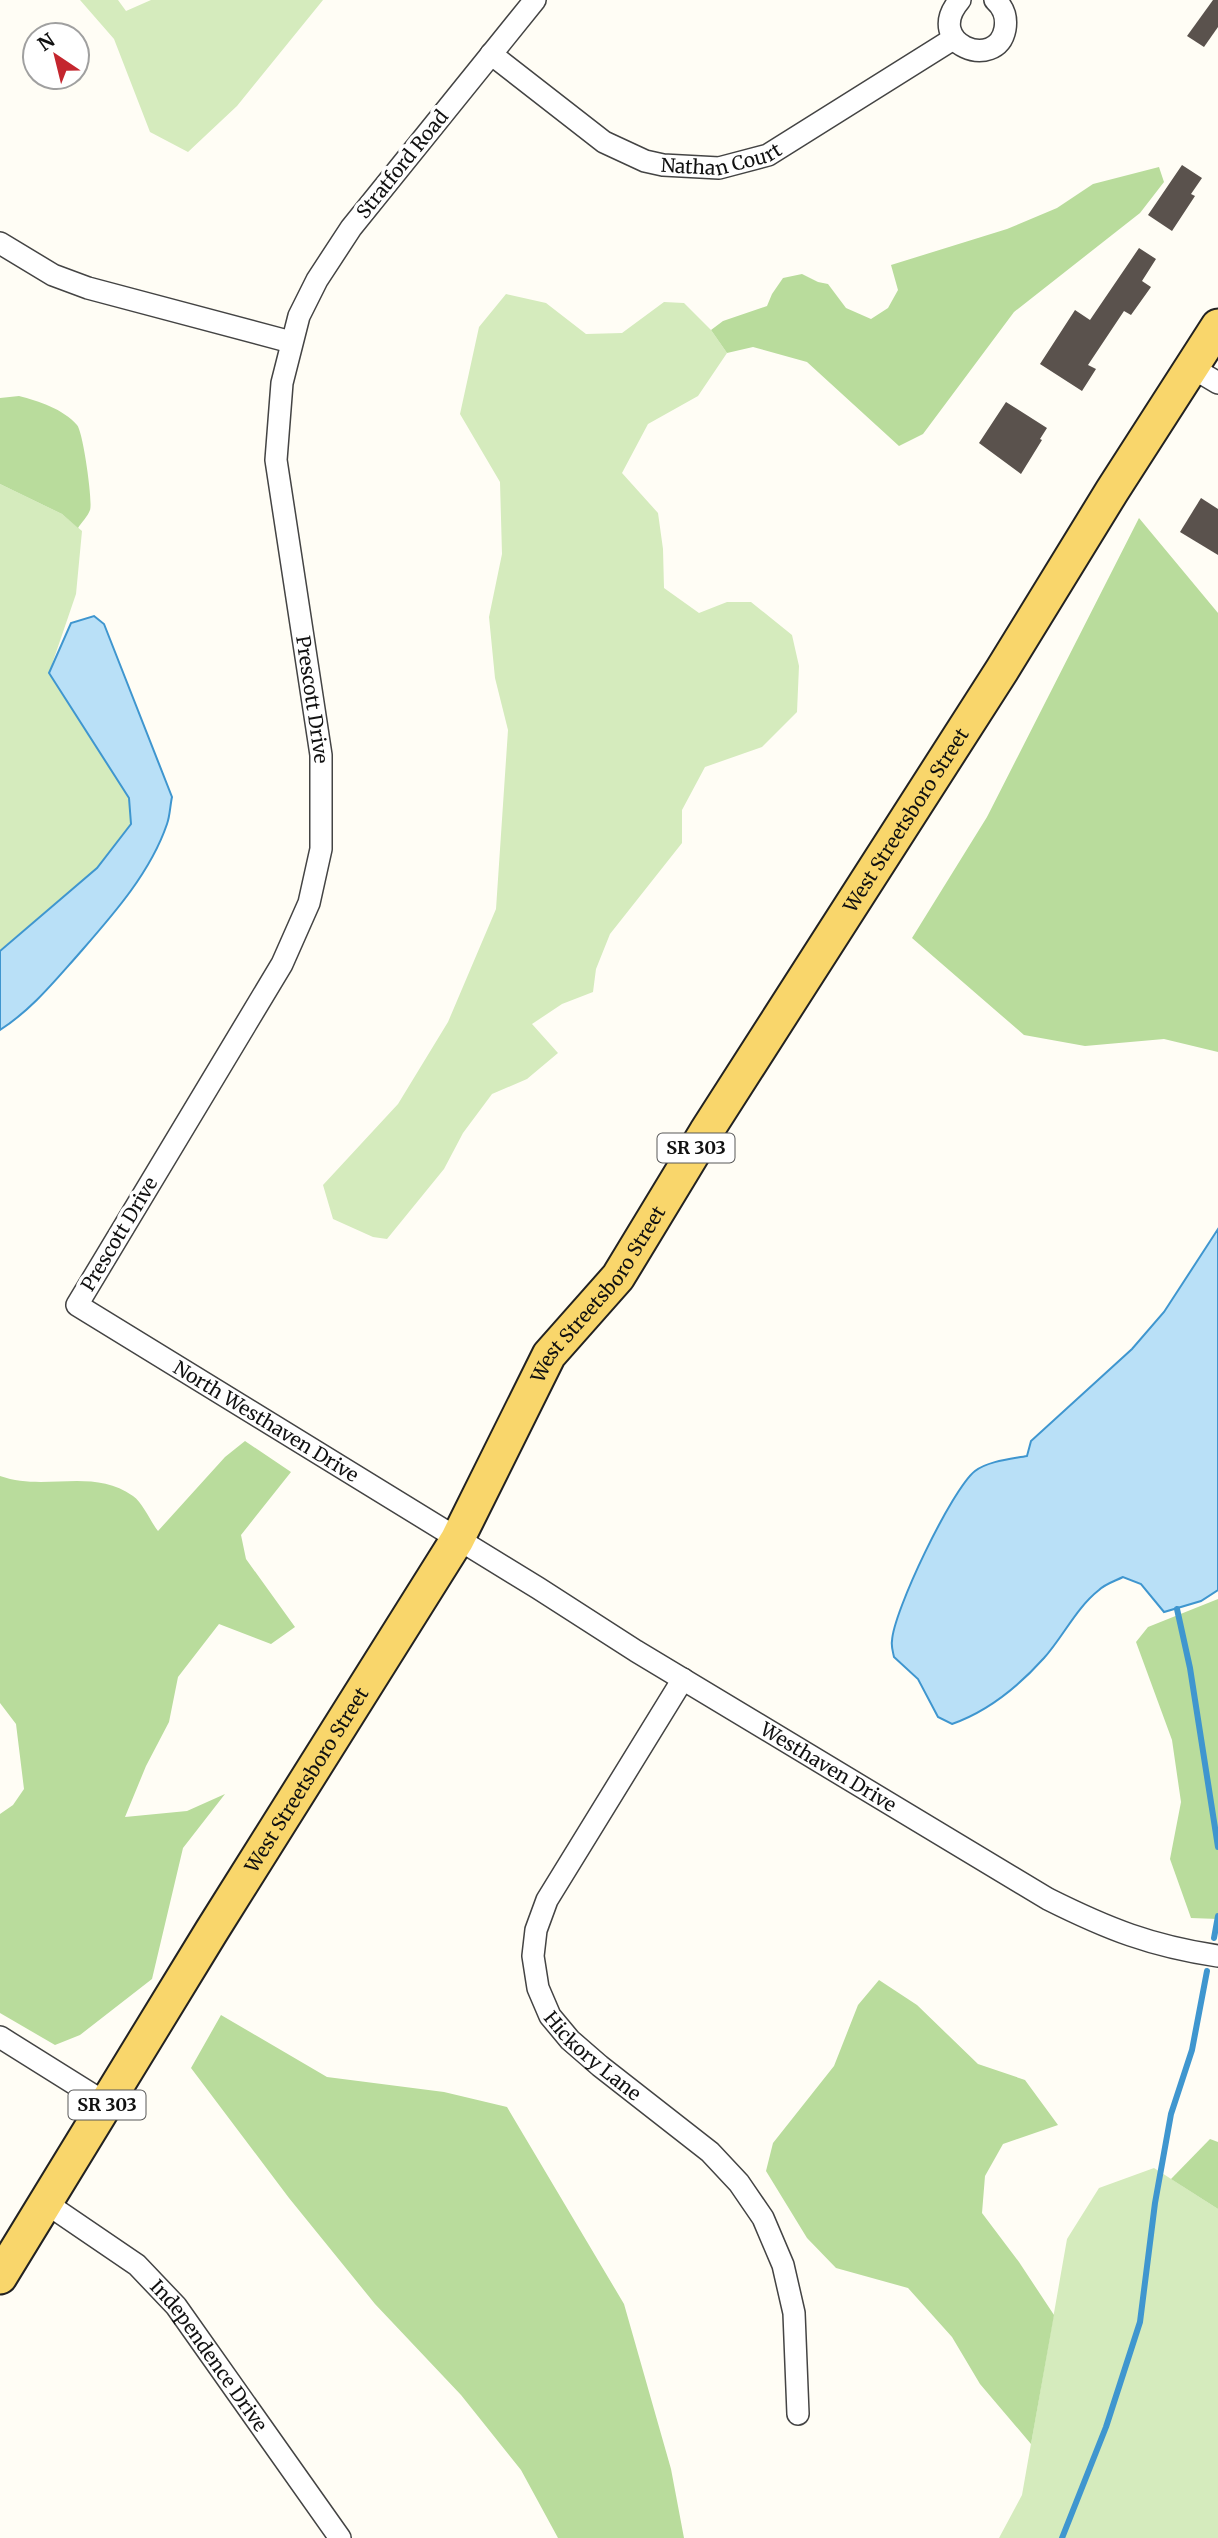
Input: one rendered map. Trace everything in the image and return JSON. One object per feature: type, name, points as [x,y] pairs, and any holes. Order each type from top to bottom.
[{"type":"main road","name":"West Streetsboro Street","points":[[0,2277],[218,1920],[457,1540],[549,1355],[618,1277],[699,1142],[1002,670],[1205,375],[1218,326]]},
{"type":"street","name":"Stratford Road","points":[[291,342],[299,316],[317,280],[345,237],[536,0]]},
{"type":"street","points":[[960,0],[951,10],[948,25],[953,39],[965,49],[980,51],[994,46],[1004,34],[1007,20],[995,0]]},
{"type":"street","name":"Nathan Court","points":[[491,54],[604,142],[654,163],[719,168],[768,155],[953,39]]},
{"type":"street","points":[[0,243],[53,275],[88,288],[291,342]]},
{"type":"street","name":"Prescott Drive","points":[[77,1305],[282,964],[309,903],[321,849],[321,755],[276,460],[282,383],[291,342]]},
{"type":"street","name":"North Westhaven Drive","points":[[77,1305],[457,1540]]},
{"type":"street","name":"Westhaven Drive","points":[[457,1540],[1048,1899],[1098,1924],[1139,1940],[1181,1951],[1218,1956]]},
{"type":"street","name":"Hickory Lane","points":[[682,1679],[547,1900],[536,1930],[533,1956],[538,1988],[550,2016],[570,2040],[710,2152],[739,2183],[763,2218],[783,2265],[794,2313],[798,2414]]},
{"type":"street","points":[[0,2037],[107,2104]]},
{"type":"street","name":"Independence Drive","points":[[46,2203],[137,2265],[156,2283],[176,2306],[340,2538]]},
{"type":"green space","points":[[80,0],[118,0],[126,11],[151,0],[323,0],[237,106],[188,152],[150,132],[114,39]]},
{"type":"green space","points":[[1159,167],[1164,182],[1140,213],[1014,312],[923,434],[899,446],[807,362],[753,347],[727,353],[711,330],[723,321],[767,306],[783,278],[802,274],[828,284],[846,308],[871,319],[888,308],[898,290],[891,265],[1007,229],[1057,208],[1093,184]]},
{"type":"green space","points":[[506,294],[546,303],[586,334],[622,333],[664,302],[684,303],[711,330],[727,353],[698,396],[648,424],[622,473],[658,513],[663,549],[664,588],[699,613],[727,602],[751,602],[792,635],[799,666],[797,712],[762,747],[705,767],[682,810],[682,843],[610,934],[596,969],[593,992],[562,1004],[532,1024],[558,1053],[527,1079],[492,1094],[463,1133],[444,1169],[387,1239],[373,1237],[333,1219],[323,1185],[398,1104],[448,1022],[496,909],[508,730],[495,678],[489,617],[502,554],[500,482],[460,414],[479,327]]},
{"type":"green space","points":[[19,396],[58,410],[77,425],[87,467],[91,505],[78,528],[62,514],[0,484],[0,398]]},
{"type":"green space","points":[[0,484],[62,514],[82,531],[76,594],[49,673],[129,798],[131,824],[97,868],[0,950]]},
{"type":"green space","points":[[1139,518],[1218,613],[1218,1052],[1164,1039],[1085,1046],[1024,1035],[912,938],[987,817]]},
{"type":"green space","points":[[245,1441],[291,1472],[241,1535],[246,1559],[295,1627],[271,1644],[219,1624],[178,1677],[169,1722],[146,1766],[125,1817],[187,1811],[225,1794],[183,1848],[152,1979],[80,2035],[55,2045],[0,2013],[0,1814],[13,1805],[24,1789],[16,1724],[0,1703],[0,1476],[34,1482],[85,1481],[117,1487],[137,1499],[158,1531],[225,1457]]},
{"type":"green space","points":[[1218,1599],[1218,1919],[1191,1918],[1170,1859],[1181,1802],[1172,1740],[1136,1642],[1148,1627]]},
{"type":"green space","points":[[879,1980],[917,2005],[978,2064],[1025,2080],[1058,2125],[1003,2144],[985,2176],[982,2213],[1054,2315],[1031,2444],[980,2384],[952,2337],[908,2288],[836,2268],[807,2238],[766,2171],[773,2143],[834,2066],[858,2005]]},
{"type":"green space","points":[[221,2015],[327,2077],[444,2092],[507,2107],[624,2304],[671,2469],[684,2538],[558,2538],[521,2470],[461,2395],[375,2304],[289,2198],[191,2068]]},
{"type":"green space","points":[[1210,2139],[1218,2142],[1218,2209],[1171,2179]]},
{"type":"green space","points":[[1154,2168],[1218,2209],[1218,2538],[999,2538],[1022,2495],[1067,2239],[1099,2188]]},
{"type":"water","points":[[94,616],[104,624],[172,797],[169,818],[151,860],[116,910],[41,996],[0,1030],[0,951],[97,868],[131,824],[129,798],[49,673],[71,623]]},
{"type":"water","points":[[1218,1229],[1218,1590],[1201,1601],[1164,1612],[1141,1584],[1123,1577],[1101,1588],[1091,1597],[1044,1658],[1002,1697],[966,1719],[952,1724],[938,1717],[918,1679],[894,1657],[892,1643],[902,1605],[925,1552],[952,1501],[965,1482],[980,1468],[1027,1456],[1031,1441],[1132,1349],[1164,1312]]},
{"type":"building","points":[[1213,0],[1218,0],[1218,27],[1204,47],[1187,36]]},
{"type":"building","points":[[1182,165],[1202,178],[1191,194],[1195,196],[1172,231],[1148,215]]},
{"type":"building","points":[[1139,248],[1156,259],[1142,281],[1151,287],[1131,315],[1124,311],[1088,365],[1096,369],[1082,391],[1040,364],[1075,310],[1090,320]]},
{"type":"building","points":[[1006,402],[1047,428],[1021,474],[979,443]]},
{"type":"building","points":[[1201,498],[1218,509],[1218,555],[1180,532]]},
{"type":"waterway","points":[[1177,1609],[1190,1668],[1218,1847]]},
{"type":"waterway","points":[[1214,1938],[1218,1916]]},
{"type":"waterway","points":[[1062,2538],[1106,2427],[1140,2322],[1155,2203],[1171,2114],[1192,2050],[1207,1971]]}]
